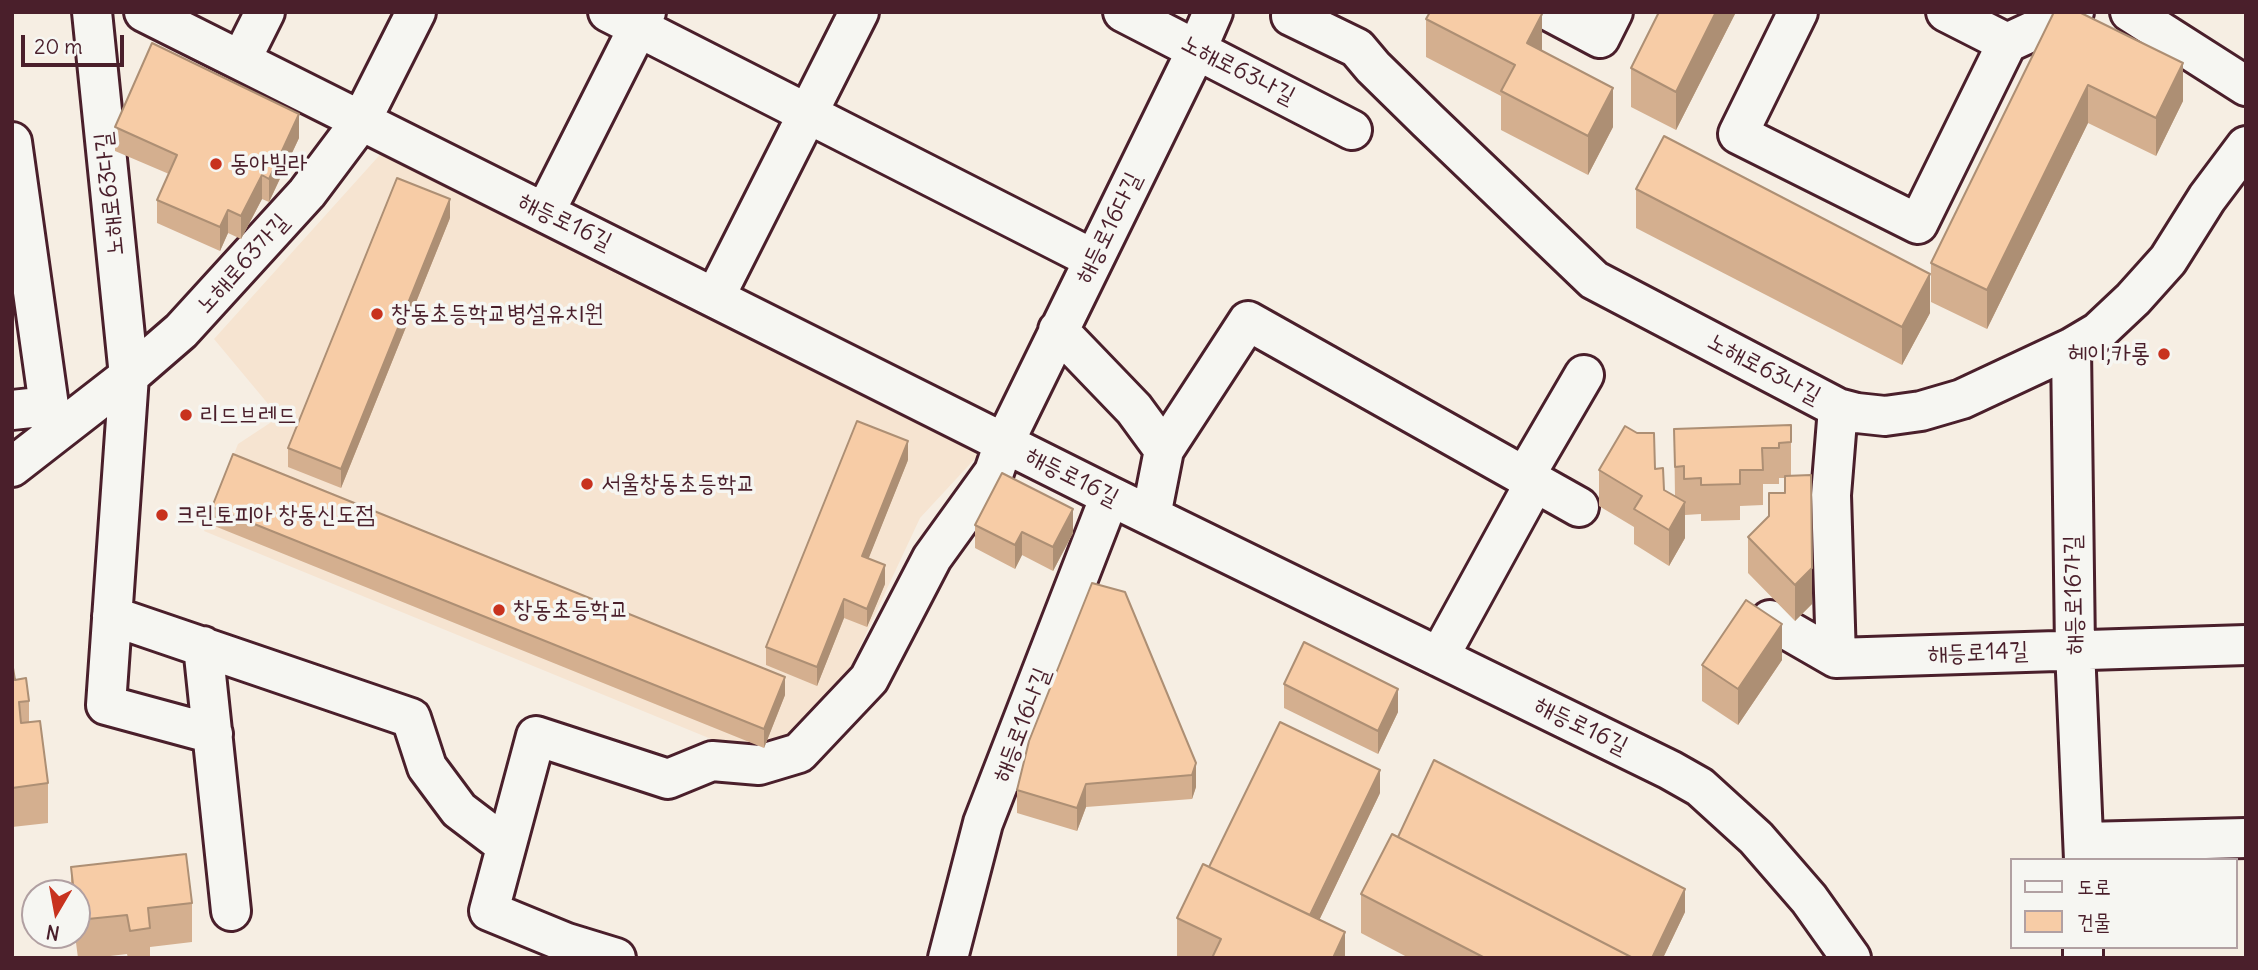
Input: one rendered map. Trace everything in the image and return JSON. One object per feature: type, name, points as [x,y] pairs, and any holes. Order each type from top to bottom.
[{"type":"street","name":"노해로63다길","points":[[92,12],[129,376],[106,705],[213,734]]},
{"type":"street","name":"해등로16길","points":[[144,12],[1110,496],[1670,770],[1700,788],[1756,838],[1809,899],[1838,953]]},
{"type":"street","points":[[241,60],[265,12]]},
{"type":"street","name":"노해로63가길","points":[[12,467],[129,376],[181,331],[307,193],[361,121],[416,12]]},
{"type":"street","points":[[715,297],[859,12]]},
{"type":"street","name":"노해로63나길","points":[[1123,12],[1352,130]]},
{"type":"street","name":"해등로16다길","points":[[505,845],[536,736],[668,779],[712,761],[759,765],[799,753],[869,679],[932,558],[994,472],[1004,443],[1213,12]]},
{"type":"street","name":"노해로63나길","points":[[1293,12],[1291,16],[1357,48],[1436,129],[1594,280],[1838,408],[1885,416],[1921,411],[1962,399],[2071,348],[2098,332],[2168,260],[2207,198],[2246,146]]},
{"type":"street","points":[[1550,12],[1600,38],[1613,12]]},
{"type":"street","points":[[1798,12],[1738,134],[1918,224],[2007,44],[2074,12]]},
{"type":"street","points":[[1946,12],[2007,44]]},
{"type":"street","points":[[2130,12],[2246,86]]},
{"type":"street","points":[[545,212],[631,17],[806,114],[1093,259]]},
{"type":"street","points":[[12,142],[49,406],[12,410]]},
{"type":"street","points":[[1151,516],[1164,450],[1248,321],[1579,507]]},
{"type":"street","points":[[1058,330],[1134,409],[1164,450]]},
{"type":"street","name":"해등로16가길","points":[[2071,348],[2075,649],[2084,851],[2246,838]]},
{"type":"street","points":[[1438,657],[1584,375]]},
{"type":"street","points":[[1836,658],[1831,495],[1838,408]]},
{"type":"street","name":"해등로16나길","points":[[948,958],[983,823],[1110,496]]},
{"type":"street","points":[[112,616],[411,718],[427,767],[459,810],[505,845],[489,911],[567,943],[616,958]]},
{"type":"street","points":[[1770,620],[1836,658]]},
{"type":"street","name":"해등로14길","points":[[1836,658],[2246,645]]},
{"type":"street","points":[[204,646],[231,911]]},
{"type":"shaded area","name":"서울창동초등학교","points":[[386,148],[983,450],[920,518],[828,715],[795,741],[738,750],[204,531],[238,444],[279,417],[214,339]]},
{"type":"building","points":[[1430,12],[1542,14],[1527,43],[1613,88],[1588,136],[1501,91],[1515,65],[1426,19]]},
{"type":"building","points":[[1659,12],[1716,12],[1676,92],[1631,68]]},
{"type":"building","points":[[2054,12],[2079,12],[2183,63],[2156,118],[2088,85],[1987,290],[1931,263]]},
{"type":"building","name":"동아빌라","points":[[152,43],[299,114],[269,179],[262,175],[241,216],[228,210],[220,227],[157,200],[177,155],[115,127]]},
{"type":"building","points":[[1664,136],[1930,274],[1902,327],[1636,189]]},
{"type":"building","points":[[397,178],[450,199],[341,469],[288,448]]},
{"type":"building","points":[[857,421],[908,441],[862,556],[885,565],[867,609],[844,599],[817,667],[766,647]]},
{"type":"building","points":[[1791,425],[1791,442],[1779,443],[1779,448],[1762,448],[1763,470],[1740,470],[1740,484],[1701,485],[1701,478],[1684,479],[1684,466],[1675,467],[1674,429]]},
{"type":"building","points":[[1625,426],[1637,433],[1654,433],[1655,469],[1663,468],[1664,490],[1685,502],[1669,530],[1634,509],[1642,496],[1599,470]]},
{"type":"building","name":"창동초등학교","points":[[233,454],[785,677],[764,729],[212,507]]},
{"type":"building","points":[[1002,473],[1073,509],[1053,547],[1022,532],[1015,545],[975,525]]},
{"type":"building","points":[[1811,475],[1812,568],[1795,585],[1748,537],[1769,516],[1769,493],[1785,493],[1785,476]]},
{"type":"building","points":[[1092,583],[1125,592],[1196,763],[1192,775],[1086,784],[1077,808],[1017,790],[1029,741]]},
{"type":"building","points":[[1746,600],[1782,624],[1738,689],[1702,665]]},
{"type":"building","points":[[1304,642],[1398,689],[1378,731],[1284,684]]},
{"type":"building","points":[[12,668],[15,680],[26,678],[29,701],[19,702],[21,723],[40,721],[48,783],[12,788]]},
{"type":"building","points":[[1280,722],[1380,770],[1310,915],[1209,867]]},
{"type":"building","points":[[1434,760],[1685,889],[1652,958],[1633,958],[1398,837]]},
{"type":"building","points":[[1392,834],[1633,958],[1485,958],[1361,894]]},
{"type":"building","points":[[186,854],[192,903],[148,908],[150,928],[130,931],[127,915],[91,919],[91,879],[72,879],[71,867]]},
{"type":"building","points":[[1203,864],[1345,932],[1333,958],[1212,958],[1221,939],[1177,918]]},
{"type":"place","name":"동아빌라","points":[[216,164]]},
{"type":"place","name":"창동초등학교병설유치원","points":[[377,314]]},
{"type":"place","name":"헤이,카롱","points":[[2164,354]]},
{"type":"place","name":"리드브레드","points":[[186,415]]},
{"type":"place","name":"서울창동초등학교","points":[[587,484]]},
{"type":"place","name":"크린토피아 창동신도점","points":[[162,515]]},
{"type":"place","name":"창동초등학교","points":[[499,610]]}]
